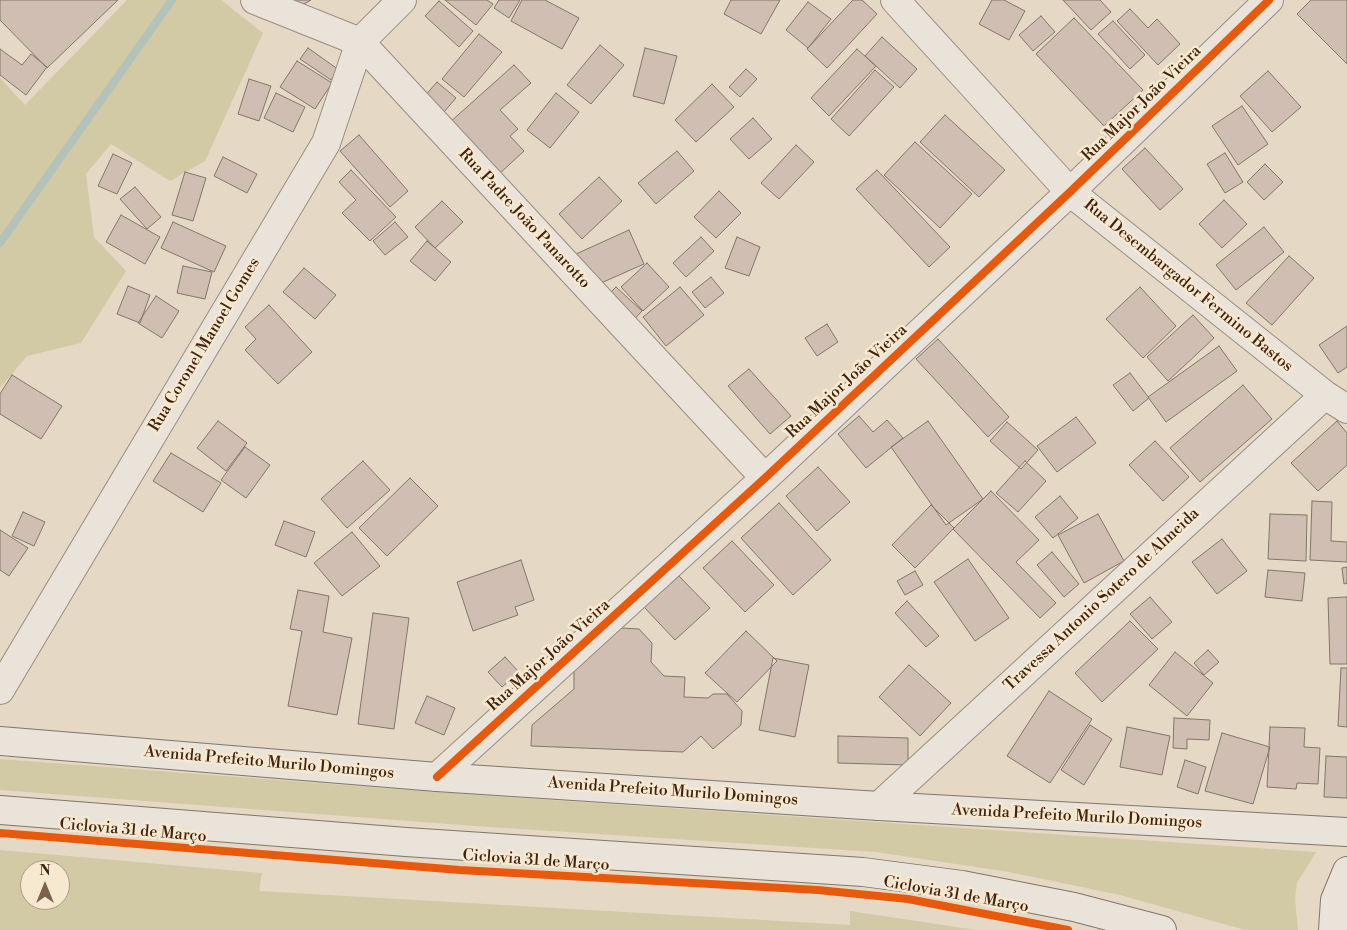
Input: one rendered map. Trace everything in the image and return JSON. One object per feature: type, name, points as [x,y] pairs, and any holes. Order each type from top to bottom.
[{"type":"street","name":"Rua Padre João Panarotto","points":[[255,0],[360,42],[765,478]]},
{"type":"street","name":"Rua Coronel Manoel Gomes","points":[[0,690],[326,143],[360,42],[402,0]]},
{"type":"street","name":"Rua Desembargador Fermino Bastos","points":[[895,0],[1070,192],[1336,402]]},
{"type":"street","name":"Rua Major João Vieira","points":[[437,777],[765,478],[1070,192],[1269,0]]},
{"type":"street","name":"Travessa Antonio Sotero de Almeida","points":[[879,806],[1336,402]]},
{"type":"street","name":"Avenida Prefeito Murilo Domingos","points":[[0,741],[437,777],[879,806],[1347,832]]},
{"type":"street","points":[[0,810],[406,842],[863,872],[962,884],[1074,907],[1162,930]]},
{"type":"street","points":[[1332,930],[1335,900],[1347,871]]},
{"type":"shaded area","points":[[127,0],[221,0],[263,33],[205,161],[170,181],[111,144],[86,174],[94,237],[126,271],[81,343],[27,356],[0,388],[0,78],[25,105]]},
{"type":"shaded area","points":[[0,759],[477,795],[1316,852],[1297,883],[1295,899],[1298,930],[1245,930],[1120,895],[1009,872],[876,852],[475,826],[0,790]]},
{"type":"shaded area","points":[[0,850],[262,873],[259,891],[850,925],[850,911],[976,930],[0,930]]},
{"type":"building","points":[[0,0],[118,0],[47,68],[0,20]]},
{"type":"building","points":[[292,0],[311,0],[297,8]]},
{"type":"building","points":[[445,0],[487,0],[493,4],[476,25]]},
{"type":"building","points":[[499,0],[520,0],[509,18],[494,8]]},
{"type":"building","points":[[522,0],[545,0],[579,18],[562,49],[511,21]]},
{"type":"building","points":[[731,0],[780,0],[761,34],[724,14]]},
{"type":"building","points":[[853,0],[862,0],[877,14],[827,68],[807,49]]},
{"type":"building","points":[[992,0],[1004,0],[1025,11],[1009,40],[979,24]]},
{"type":"building","points":[[1063,0],[1100,0],[1111,12],[1091,30]]},
{"type":"building","points":[[1311,0],[1347,0],[1347,64],[1297,14]]},
{"type":"building","points":[[439,1],[473,31],[459,47],[425,16]]},
{"type":"building","points":[[808,2],[831,19],[808,48],[786,30]]},
{"type":"building","points":[[1130,9],[1148,28],[1157,19],[1180,44],[1158,65],[1117,21]]},
{"type":"building","points":[[1041,16],[1055,32],[1033,51],[1019,35]]},
{"type":"building","points":[[1074,18],[1143,90],[1104,126],[1036,54]]},
{"type":"building","points":[[1113,21],[1145,55],[1130,69],[1098,34]]},
{"type":"building","points":[[479,34],[502,52],[464,97],[442,79]]},
{"type":"building","points":[[882,37],[917,69],[900,88],[865,56]]},
{"type":"building","points":[[600,45],[624,65],[591,104],[567,85]]},
{"type":"building","points":[[308,48],[339,70],[331,80],[300,59]]},
{"type":"building","points":[[645,48],[677,56],[664,104],[633,96]]},
{"type":"building","points":[[0,49],[22,65],[31,54],[47,67],[26,95],[0,75]]},
{"type":"building","points":[[857,49],[876,66],[829,116],[811,98]]},
{"type":"building","points":[[297,61],[332,83],[315,109],[280,87]]},
{"type":"building","points":[[514,65],[531,83],[500,110],[518,129],[510,136],[524,151],[497,176],[449,123]]},
{"type":"building","points":[[746,69],[757,79],[740,97],[729,87]]},
{"type":"building","points":[[875,70],[894,87],[849,136],[831,119]]},
{"type":"building","points":[[1268,71],[1301,107],[1272,132],[1240,96]]},
{"type":"building","points":[[249,79],[271,86],[259,121],[238,114]]},
{"type":"building","points":[[437,82],[456,98],[443,113],[424,97]]},
{"type":"building","points":[[712,84],[734,107],[696,142],[675,120]]},
{"type":"building","points":[[276,93],[305,107],[293,132],[264,118]]},
{"type":"building","points":[[556,93],[579,112],[550,148],[527,130]]},
{"type":"building","points":[[1242,106],[1268,144],[1238,165],[1212,126]]},
{"type":"building","points":[[945,115],[1005,170],[979,197],[920,142]]},
{"type":"building","points":[[753,118],[772,139],[749,159],[730,139]]},
{"type":"building","points":[[359,135],[408,191],[390,207],[340,151]]},
{"type":"building","points":[[915,142],[972,194],[940,228],[884,175]]},
{"type":"building","points":[[796,145],[814,162],[779,199],[761,183]]},
{"type":"building","points":[[1145,148],[1183,189],[1160,210],[1122,169]]},
{"type":"building","points":[[677,151],[694,171],[656,204],[638,183]]},
{"type":"building","points":[[1225,153],[1243,182],[1225,193],[1207,164]]},
{"type":"building","points":[[113,154],[132,163],[117,194],[98,186]]},
{"type":"building","points":[[223,157],[257,174],[247,193],[214,176]]},
{"type":"building","points":[[1265,164],[1283,182],[1264,200],[1247,182]]},
{"type":"building","points":[[351,170],[396,217],[370,241],[342,213],[356,200],[339,182]]},
{"type":"building","points":[[877,170],[950,247],[929,267],[856,189]]},
{"type":"building","points":[[185,172],[206,178],[193,221],[172,215]]},
{"type":"building","points":[[599,177],[622,201],[582,239],[559,214]]},
{"type":"building","points":[[135,187],[161,217],[147,229],[120,199]]},
{"type":"building","points":[[719,191],[741,213],[716,238],[694,217]]},
{"type":"building","points":[[1224,200],[1247,224],[1222,248],[1199,224]]},
{"type":"building","points":[[442,201],[463,222],[435,248],[415,227]]},
{"type":"building","points":[[121,215],[160,237],[145,264],[106,242]]},
{"type":"building","points":[[173,222],[226,246],[214,272],[161,248]]},
{"type":"building","points":[[395,222],[408,237],[385,255],[373,241]]},
{"type":"building","points":[[1264,227],[1284,252],[1236,290],[1216,265]]},
{"type":"building","points":[[629,230],[644,264],[592,287],[576,254]]},
{"type":"building","points":[[701,237],[714,251],[686,277],[673,263]]},
{"type":"building","points":[[737,237],[760,247],[749,276],[725,268]]},
{"type":"building","points":[[427,241],[451,262],[435,281],[410,261]]},
{"type":"building","points":[[1289,256],[1314,278],[1272,325],[1246,303]]},
{"type":"building","points":[[647,263],[669,287],[643,311],[621,287]]},
{"type":"building","points":[[183,266],[212,272],[205,299],[177,293]]},
{"type":"building","points":[[304,268],[336,295],[315,319],[283,292]]},
{"type":"building","points":[[711,277],[724,293],[705,308],[692,292]]},
{"type":"building","points":[[128,286],[150,295],[140,323],[117,314]]},
{"type":"building","points":[[616,287],[642,311],[630,324],[604,299]]},
{"type":"building","points":[[680,287],[704,315],[666,346],[643,317]]},
{"type":"building","points":[[1140,287],[1176,326],[1143,358],[1106,319]]},
{"type":"building","points":[[156,296],[179,311],[162,338],[138,323]]},
{"type":"building","points":[[269,305],[312,352],[278,384],[245,350],[256,339],[245,327]]},
{"type":"building","points":[[1193,315],[1214,338],[1168,381],[1147,357]]},
{"type":"building","points":[[827,324],[838,342],[817,356],[805,338]]},
{"type":"building","points":[[1347,326],[1347,367],[1338,373],[1319,345]]},
{"type":"building","points":[[938,339],[1009,417],[988,437],[916,359]]},
{"type":"building","points":[[1219,346],[1237,371],[1166,422],[1148,397]]},
{"type":"building","points":[[749,369],[791,416],[770,434],[728,386]]},
{"type":"building","points":[[1130,373],[1149,398],[1133,411],[1113,385]]},
{"type":"building","points":[[12,375],[62,406],[41,439],[0,414],[0,394]]},
{"type":"building","points":[[1243,385],[1272,419],[1200,482],[1170,448]]},
{"type":"building","points":[[859,416],[873,432],[887,420],[903,438],[866,468],[838,434]]},
{"type":"building","points":[[1076,417],[1096,443],[1057,472],[1037,446]]},
{"type":"building","points":[[218,421],[247,443],[226,471],[197,448]]},
{"type":"building","points":[[928,421],[983,499],[946,525],[891,447]]},
{"type":"building","points":[[1337,421],[1347,433],[1347,465],[1318,491],[1291,463]]},
{"type":"building","points":[[1007,422],[1038,450],[1021,469],[990,441]]},
{"type":"building","points":[[1155,441],[1189,477],[1163,501],[1129,465]]},
{"type":"building","points":[[245,447],[270,465],[246,498],[221,480]]},
{"type":"building","points":[[171,453],[221,483],[203,512],[153,481]]},
{"type":"building","points":[[363,461],[390,490],[347,528],[321,499]]},
{"type":"building","points":[[1025,461],[1046,481],[1018,512],[996,493]]},
{"type":"building","points":[[818,467],[850,502],[817,531],[786,496]]},
{"type":"building","points":[[410,478],[438,506],[387,556],[359,528]]},
{"type":"building","points":[[991,491],[1039,540],[1016,562],[1056,603],[1040,618],[953,529]]},
{"type":"building","points":[[1060,496],[1078,518],[1053,538],[1035,517]]},
{"type":"building","points":[[1312,501],[1332,502],[1331,541],[1347,542],[1347,562],[1310,560]]},
{"type":"building","points":[[779,503],[831,560],[793,595],[741,538]]},
{"type":"building","points":[[931,505],[954,528],[915,568],[892,545]]},
{"type":"building","points":[[23,512],[45,522],[34,546],[12,536]]},
{"type":"building","points":[[1098,514],[1124,561],[1084,583],[1058,535]]},
{"type":"building","points":[[1270,514],[1307,515],[1306,561],[1268,559]]},
{"type":"building","points":[[284,521],[315,532],[306,557],[275,545]]},
{"type":"building","points":[[0,530],[28,548],[9,576],[0,570]]},
{"type":"building","points":[[352,532],[380,566],[342,596],[314,563]]},
{"type":"building","points":[[1222,539],[1247,571],[1217,594],[1192,562]]},
{"type":"building","points":[[732,541],[774,585],[745,612],[703,568]]},
{"type":"building","points":[[1052,552],[1079,584],[1064,597],[1037,565]]},
{"type":"building","points":[[968,559],[1009,618],[975,641],[934,582]]},
{"type":"building","points":[[521,560],[534,600],[515,607],[518,615],[473,631],[457,582]]},
{"type":"building","points":[[1347,567],[1347,583],[1344,584],[1342,568]]},
{"type":"building","points":[[1268,570],[1305,573],[1302,601],[1265,597]]},
{"type":"building","points":[[915,571],[923,585],[905,595],[897,581]]},
{"type":"building","points":[[679,576],[710,608],[675,640],[644,607]]},
{"type":"building","points":[[298,590],[329,596],[323,632],[352,638],[337,715],[288,706],[302,631],[290,629]]},
{"type":"building","points":[[1150,597],[1172,622],[1152,639],[1130,614]]},
{"type":"building","points":[[1347,597],[1347,664],[1330,664],[1328,598]]},
{"type":"building","points":[[907,601],[939,636],[926,647],[895,613]]},
{"type":"building","points":[[373,613],[409,618],[394,729],[358,724]]},
{"type":"building","points":[[1130,621],[1158,649],[1102,702],[1075,673]]},
{"type":"building","points":[[621,628],[639,629],[652,643],[651,662],[664,676],[685,677],[684,697],[708,698],[713,694],[727,694],[742,711],[741,725],[713,749],[701,736],[683,752],[531,746],[532,725],[574,689],[574,669]]},
{"type":"building","points":[[746,631],[777,661],[737,702],[705,673]]},
{"type":"building","points":[[1208,650],[1219,662],[1204,675],[1194,663]]},
{"type":"building","points":[[1175,652],[1213,683],[1187,716],[1149,685]]},
{"type":"building","points":[[505,657],[519,672],[502,687],[488,672]]},
{"type":"building","points":[[773,658],[809,665],[795,737],[759,730]]},
{"type":"building","points":[[909,665],[951,703],[920,736],[879,697]]},
{"type":"building","points":[[1341,668],[1347,668],[1347,727],[1338,726]]},
{"type":"building","points":[[1049,691],[1092,719],[1050,783],[1007,756]]},
{"type":"building","points":[[427,696],[455,708],[444,735],[415,723]]},
{"type":"building","points":[[1174,718],[1210,720],[1209,740],[1187,739],[1187,749],[1173,748]]},
{"type":"building","points":[[1090,725],[1112,739],[1084,785],[1061,770]]},
{"type":"building","points":[[1127,727],[1170,736],[1162,775],[1120,767]]},
{"type":"building","points":[[1270,727],[1305,728],[1304,747],[1320,748],[1318,784],[1297,783],[1296,789],[1267,787]]},
{"type":"building","points":[[1222,733],[1270,747],[1253,804],[1205,791]]},
{"type":"building","points":[[838,736],[908,738],[908,765],[838,763]]},
{"type":"building","points":[[1326,756],[1347,757],[1347,798],[1324,797]]},
{"type":"building","points":[[1185,760],[1206,767],[1198,794],[1177,787]]},
{"type":"waterway","points":[[0,243],[172,0]]},
{"type":"cycle path","points":[[437,777],[765,478],[1070,192],[1269,0]]},
{"type":"cycle path","name":"Ciclovia 31 de Março","points":[[0,833],[460,870],[818,890],[908,899],[1068,930]]}]
